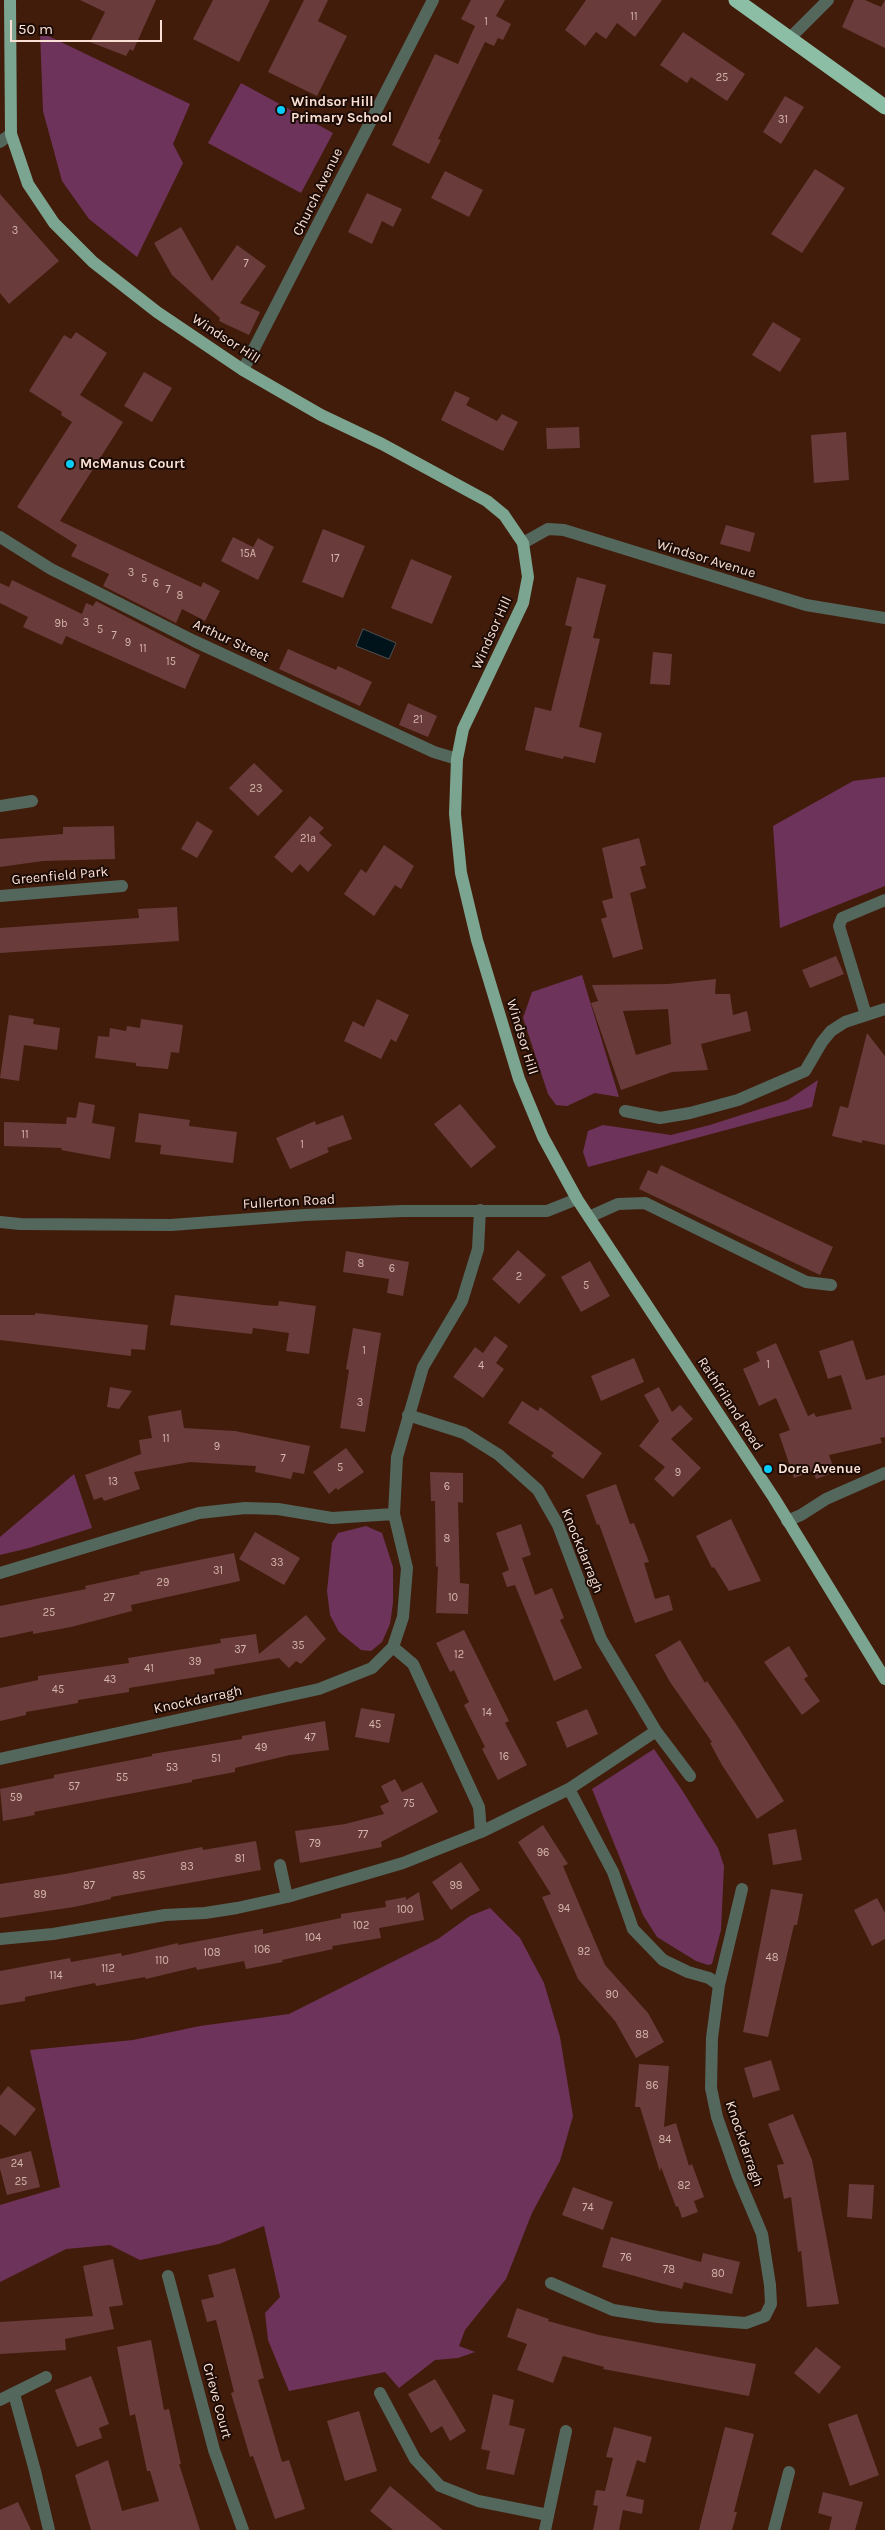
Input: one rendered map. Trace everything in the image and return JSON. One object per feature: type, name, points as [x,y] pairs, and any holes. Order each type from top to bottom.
[{"type":"highway","points":[[736,0],[885,107]]},
{"type":"main road","name":"Windsor Hill","points":[[10,0],[11,134],[28,184],[61,230],[93,262],[157,312],[243,370],[321,415],[382,444],[487,501],[504,515],[523,543],[528,577],[523,603],[463,729],[457,759],[455,814],[458,852],[477,940],[519,1079],[543,1137],[577,1199]]},
{"type":"main road","name":"Rathfriland Road","points":[[577,1199],[787,1521],[885,1680]]},
{"type":"street","name":"Church Avenue","points":[[243,370],[433,0]]},
{"type":"street","points":[[790,38],[828,0]]},
{"type":"street","points":[[0,142],[11,134]]},
{"type":"street","name":"Windsor Avenue","points":[[523,543],[548,529],[564,530],[806,605],[885,618]]},
{"type":"street","name":"Arthur Street","points":[[0,537],[51,569],[194,641],[434,752],[457,759]]},
{"type":"street","points":[[0,806],[32,801]]},
{"type":"street","name":"Greenfield Park","points":[[0,896],[122,886]]},
{"type":"street","points":[[866,1015],[839,926],[842,918],[885,900]]},
{"type":"street","points":[[625,1111],[660,1118],[690,1114],[738,1100],[805,1071],[822,1042],[831,1031],[845,1022],[885,1009]]},
{"type":"street","name":"Fullerton Road","points":[[0,1222],[171,1225],[306,1215],[480,1210],[546,1211],[577,1199]]},
{"type":"street","points":[[589,1217],[618,1204],[645,1203],[806,1282],[831,1285]]},
{"type":"street","name":"Knockdarragh","points":[[0,1759],[319,1689],[372,1668],[393,1647],[403,1617],[407,1568],[394,1514],[397,1457],[423,1367],[462,1301],[478,1249],[480,1210]]},
{"type":"street","name":"Knockdarragh","points":[[408,1415],[464,1433],[500,1455],[538,1490],[558,1525],[601,1639],[656,1731],[690,1776]]},
{"type":"street","points":[[787,1521],[801,1515],[826,1499],[885,1473]]},
{"type":"street","points":[[0,1573],[199,1513],[245,1508],[278,1508],[332,1518],[394,1514]]},
{"type":"street","points":[[393,1647],[413,1664],[479,1807],[481,1832]]},
{"type":"street","points":[[0,1939],[53,1934],[165,1915],[205,1913],[287,1897],[404,1864],[481,1832],[568,1789],[656,1731]]},
{"type":"street","points":[[568,1789],[613,1872],[633,1929],[663,1960],[688,1972],[709,1978],[718,1985]]},
{"type":"street","points":[[280,1865],[287,1897]]},
{"type":"street","name":"Knockdarragh","points":[[551,2283],[613,2310],[658,2318],[746,2323],[765,2316],[771,2304],[762,2234],[720,2126],[711,2088],[712,2038],[718,1985],[742,1889]]},
{"type":"street","name":"Crieve Court","points":[[168,2276],[214,2450],[236,2516],[243,2530]]},
{"type":"street","points":[[0,2400],[46,2377]]},
{"type":"street","points":[[380,2393],[415,2459],[440,2486],[478,2501],[548,2515]]},
{"type":"street","points":[[14,2394],[36,2471],[49,2530]]},
{"type":"street","points":[[545,2530],[566,2431]]},
{"type":"street","points":[[774,2530],[789,2472]]},
{"type":"shaded area","points":[[40,32],[190,104],[173,144],[183,163],[137,257],[89,219],[62,181],[43,111]]},
{"type":"shaded area","points":[[241,83],[333,133],[301,193],[208,143]]},
{"type":"shaded area","points":[[885,777],[885,886],[780,928],[773,826],[853,781]]},
{"type":"shaded area","points":[[582,975],[619,1097],[595,1093],[567,1106],[556,1105],[548,1094],[523,1018],[532,992]]},
{"type":"shaded area","points":[[818,1080],[812,1107],[588,1167],[583,1152],[588,1131],[603,1125],[671,1135],[710,1125],[788,1100]]},
{"type":"shaded area","points":[[74,1474],[92,1528],[0,1555],[0,1537]]},
{"type":"shaded area","points":[[366,1526],[382,1533],[393,1567],[393,1603],[390,1624],[382,1642],[371,1651],[361,1650],[339,1632],[330,1615],[327,1591],[332,1543],[338,1533]]},
{"type":"shaded area","points":[[654,1749],[718,1848],[724,1866],[721,1930],[712,1964],[708,1965],[696,1961],[657,1937],[643,1915],[592,1789]]},
{"type":"shaded area","points":[[490,1908],[520,1938],[544,1983],[560,2037],[573,2116],[560,2161],[532,2213],[506,2279],[465,2330],[459,2346],[475,2352],[458,2358],[435,2360],[399,2388],[385,2372],[289,2391],[268,2340],[265,2313],[280,2297],[264,2226],[219,2244],[140,2260],[110,2245],[66,2249],[0,2282],[0,2205],[60,2187],[30,2050],[133,2040],[200,2026],[289,2014],[438,1939],[470,1916]]},
{"type":"water","points":[[363,629],[396,643],[389,659],[356,646]]},
{"type":"building","points":[[80,0],[156,0],[133,51],[130,49],[126,56],[90,42],[105,12]]},
{"type":"building","points":[[213,0],[270,0],[239,62],[193,39]]},
{"type":"building","name":"Windsor Hill Primary School","points":[[304,0],[328,0],[318,21],[347,36],[317,96],[268,72]]},
{"type":"building","points":[[471,0],[505,0],[496,16],[511,24],[503,40],[498,38],[494,46],[485,42],[438,139],[441,140],[429,164],[392,145],[435,54],[458,64],[475,26],[461,19]]},
{"type":"building","points":[[586,0],[662,0],[635,37],[617,23],[606,39],[596,32],[585,46],[565,30]]},
{"type":"building","points":[[854,0],[865,0],[881,7],[885,0],[885,48],[842,27]]},
{"type":"building","points":[[683,32],[745,74],[727,101],[691,77],[687,83],[660,65]]},
{"type":"building","points":[[785,96],[804,107],[781,144],[763,132]]},
{"type":"building","points":[[815,169],[845,188],[802,253],[771,234]]},
{"type":"building","points":[[445,171],[483,190],[469,217],[431,198]]},
{"type":"building","points":[[367,193],[402,209],[393,227],[382,221],[372,244],[348,232]]},
{"type":"building","points":[[0,194],[59,261],[9,304],[0,293]]},
{"type":"building","points":[[181,227],[212,281],[237,245],[266,266],[240,303],[260,312],[249,335],[219,321],[220,318],[172,275],[154,243]]},
{"type":"building","points":[[773,322],[801,339],[780,372],[752,355]]},
{"type":"building","name":"McManus Court","points":[[76,332],[107,353],[80,395],[123,422],[60,521],[201,587],[203,582],[220,591],[205,621],[182,609],[176,623],[103,586],[109,574],[71,556],[77,545],[17,507],[72,422],[61,415],[62,412],[29,391],[64,335],[71,339]]},
{"type":"building","points":[[144,372],[172,388],[152,422],[124,406]]},
{"type":"building","points":[[455,391],[470,398],[466,405],[497,421],[502,414],[518,422],[503,451],[441,420]]},
{"type":"building","points":[[579,427],[580,448],[547,449],[546,428]]},
{"type":"building","points":[[846,432],[849,480],[814,483],[811,435]]},
{"type":"building","points":[[726,525],[755,533],[750,552],[720,544]]},
{"type":"building","points":[[323,529],[365,546],[343,598],[302,582]]},
{"type":"building","points":[[233,537],[253,547],[258,538],[274,547],[258,580],[221,561]]},
{"type":"building","points":[[411,559],[452,576],[432,624],[391,608]]},
{"type":"building","points":[[577,577],[606,585],[593,638],[600,639],[579,727],[602,733],[595,763],[564,756],[563,759],[525,750],[535,707],[551,711],[572,627],[565,625]]},
{"type":"building","points":[[12,580],[82,614],[86,603],[93,606],[96,601],[200,655],[185,689],[66,636],[62,645],[23,627],[28,617],[0,603],[0,583],[9,587]]},
{"type":"building","points":[[288,649],[336,670],[338,666],[372,682],[360,706],[279,669]]},
{"type":"building","points":[[653,652],[672,654],[670,685],[650,684]]},
{"type":"building","points":[[408,703],[437,716],[428,737],[399,725]]},
{"type":"building","points":[[254,763],[283,791],[258,816],[229,788]]},
{"type":"building","points":[[310,816],[324,828],[319,833],[332,845],[308,872],[300,864],[292,873],[274,857]]},
{"type":"building","points":[[197,821],[213,831],[197,858],[181,849]]},
{"type":"building","points":[[114,826],[115,859],[43,861],[0,867],[0,839],[63,834],[63,827]]},
{"type":"building","points":[[639,838],[646,865],[640,867],[646,888],[630,893],[643,949],[613,958],[601,919],[607,917],[602,901],[613,898],[602,848]]},
{"type":"building","points":[[384,845],[414,866],[401,889],[395,885],[374,916],[344,894],[361,869],[366,873]]},
{"type":"building","points":[[177,907],[179,941],[0,953],[0,928],[139,918],[138,909]]},
{"type":"building","points":[[836,956],[844,974],[810,988],[802,970]]},
{"type":"building","points":[[716,979],[715,994],[730,994],[733,1015],[747,1011],[751,1031],[701,1044],[708,1070],[672,1072],[621,1090],[591,1003],[598,1001],[592,985],[668,984]],"holes":[[[668,1009],[671,1044],[636,1055],[623,1011]]]},
{"type":"building","points":[[377,999],[409,1015],[396,1042],[391,1039],[381,1059],[344,1041],[353,1021],[364,1027]]},
{"type":"building","points":[[9,1015],[34,1019],[33,1024],[60,1028],[57,1050],[24,1045],[19,1081],[0,1078]]},
{"type":"building","points":[[141,1019],[183,1025],[179,1053],[171,1052],[168,1069],[136,1066],[136,1063],[95,1058],[98,1036],[109,1037],[110,1028],[126,1031],[127,1026],[140,1028]]},
{"type":"building","points":[[867,1033],[885,1056],[885,1145],[862,1140],[862,1143],[832,1136],[840,1106],[848,1108]]},
{"type":"building","points":[[79,1102],[95,1105],[92,1123],[115,1127],[110,1159],[61,1150],[62,1148],[4,1146],[4,1122],[66,1124],[67,1117],[76,1118]]},
{"type":"building","points":[[460,1104],[496,1147],[471,1168],[434,1124]]},
{"type":"building","points":[[139,1113],[190,1120],[189,1126],[237,1132],[233,1163],[160,1154],[161,1145],[135,1142]]},
{"type":"building","points":[[343,1115],[352,1139],[327,1148],[329,1152],[290,1169],[276,1138],[315,1121],[316,1125]]},
{"type":"building","points":[[661,1165],[833,1247],[820,1275],[639,1189],[648,1170],[657,1174]]},
{"type":"building","points":[[518,1250],[546,1275],[519,1304],[492,1279]]},
{"type":"building","points":[[346,1251],[409,1262],[403,1296],[387,1293],[389,1279],[343,1272]]},
{"type":"building","points":[[590,1261],[610,1296],[581,1312],[561,1277]]},
{"type":"building","points":[[175,1295],[264,1305],[278,1306],[279,1301],[316,1306],[309,1354],[286,1351],[289,1333],[253,1328],[252,1334],[170,1325]]},
{"type":"building","points":[[35,1313],[148,1325],[145,1350],[131,1349],[131,1356],[0,1340],[0,1315],[35,1315]]},
{"type":"building","points":[[353,1328],[381,1333],[365,1432],[340,1428],[349,1370],[346,1369]]},
{"type":"building","points":[[495,1336],[508,1346],[496,1363],[504,1369],[483,1398],[453,1377],[475,1347],[483,1353]]},
{"type":"building","points":[[853,1340],[866,1380],[885,1375],[885,1437],[880,1438],[882,1443],[829,1455],[835,1472],[816,1479],[813,1471],[794,1478],[779,1434],[790,1430],[776,1398],[759,1406],[743,1369],[760,1361],[756,1352],[776,1343],[808,1416],[814,1413],[816,1417],[852,1409],[841,1375],[828,1379],[819,1351]]},
{"type":"building","points":[[634,1358],[644,1382],[601,1401],[591,1376]]},
{"type":"building","points":[[110,1387],[132,1391],[119,1409],[107,1407]]},
{"type":"building","points":[[659,1387],[672,1412],[680,1405],[693,1419],[671,1439],[701,1468],[673,1497],[654,1479],[665,1467],[639,1446],[659,1421],[644,1395]]},
{"type":"building","points":[[522,1401],[538,1411],[540,1407],[602,1453],[583,1479],[551,1456],[554,1453],[508,1423]]},
{"type":"building","points":[[181,1410],[184,1428],[235,1431],[310,1446],[304,1474],[293,1472],[291,1479],[255,1472],[256,1466],[190,1462],[134,1472],[140,1489],[104,1501],[102,1497],[94,1500],[85,1475],[141,1454],[139,1440],[152,1438],[148,1416]]},
{"type":"building","points":[[346,1448],[364,1472],[329,1494],[313,1472]]},
{"type":"building","points":[[430,1472],[463,1473],[463,1503],[458,1502],[460,1583],[469,1584],[468,1614],[436,1613],[438,1566],[436,1567],[435,1501],[431,1501]]},
{"type":"building","points":[[616,1484],[630,1524],[634,1523],[649,1562],[644,1563],[655,1599],[669,1595],[673,1610],[635,1623],[599,1524],[597,1525],[586,1495]]},
{"type":"building","points":[[731,1519],[761,1581],[729,1591],[714,1567],[712,1568],[696,1536]]},
{"type":"building","points":[[521,1524],[531,1555],[522,1558],[535,1595],[552,1588],[564,1618],[560,1620],[582,1668],[554,1681],[515,1585],[507,1587],[502,1573],[509,1570],[496,1533]]},
{"type":"building","points":[[255,1532],[300,1558],[284,1585],[239,1559]]},
{"type":"building","points":[[234,1553],[240,1581],[131,1605],[132,1611],[71,1627],[33,1634],[33,1631],[0,1638],[0,1606],[86,1589],[85,1586],[140,1574],[139,1572]]},
{"type":"building","points":[[306,1615],[326,1639],[301,1664],[296,1661],[289,1668],[279,1658],[214,1669],[215,1674],[129,1688],[129,1692],[78,1700],[78,1703],[26,1712],[26,1715],[0,1721],[0,1688],[38,1680],[38,1676],[129,1663],[128,1658],[221,1643],[220,1639],[256,1634],[259,1654]]},
{"type":"building","points":[[464,1630],[509,1721],[505,1723],[527,1765],[498,1780],[482,1749],[485,1747],[464,1705],[469,1702],[454,1670],[450,1672],[436,1643]]},
{"type":"building","points":[[680,1640],[705,1683],[707,1681],[738,1727],[784,1801],[757,1819],[722,1765],[710,1743],[712,1742],[670,1682],[655,1655]]},
{"type":"building","points":[[789,1646],[808,1676],[804,1679],[820,1701],[802,1715],[764,1662]]},
{"type":"building","points":[[361,1708],[395,1714],[389,1743],[355,1737]]},
{"type":"building","points":[[587,1709],[598,1734],[567,1748],[556,1722]]},
{"type":"building","points":[[325,1721],[329,1750],[290,1755],[235,1768],[235,1772],[192,1780],[192,1782],[34,1812],[35,1815],[3,1821],[0,1789],[54,1778],[54,1775],[152,1756],[152,1754],[242,1739],[242,1736]]},
{"type":"building","points":[[395,1779],[402,1792],[422,1782],[438,1812],[381,1842],[382,1847],[300,1863],[295,1831],[345,1824],[384,1814],[380,1806],[389,1802],[381,1786]]},
{"type":"building","points":[[543,1825],[568,1864],[563,1866],[605,1965],[648,2013],[664,2042],[636,2058],[615,2021],[578,1979],[542,1897],[551,1894],[518,1842]]},
{"type":"building","points":[[796,1829],[802,1860],[773,1865],[768,1834]]},
{"type":"building","points":[[256,1841],[261,1870],[111,1897],[111,1899],[74,1907],[0,1918],[0,1884],[65,1874],[202,1847],[203,1850]]},
{"type":"building","points":[[461,1862],[480,1890],[451,1910],[432,1882]]},
{"type":"building","points":[[771,1889],[803,1894],[797,1925],[794,1925],[768,2037],[743,2032]]},
{"type":"building","points":[[419,1892],[424,1920],[379,1928],[381,1938],[332,1946],[333,1949],[246,1969],[244,1961],[197,1970],[196,1967],[146,1979],[145,1977],[96,1986],[95,1983],[25,1997],[25,2001],[0,2005],[0,1971],[70,1958],[71,1962],[121,1953],[122,1956],[178,1943],[178,1945],[263,1929],[263,1934],[341,1918],[341,1914],[386,1907],[385,1901],[406,1897],[406,1900]]},
{"type":"building","points":[[877,1898],[885,1913],[885,1939],[872,1946],[854,1910]]},
{"type":"building","points":[[771,2060],[780,2090],[753,2098],[744,2068]]},
{"type":"building","points":[[639,2064],[669,2066],[664,2127],[676,2123],[689,2166],[692,2164],[704,2197],[694,2201],[698,2212],[682,2218],[661,2167],[660,2172],[640,2107],[635,2107]]},
{"type":"building","points":[[8,2086],[36,2109],[15,2136],[0,2124],[0,2096]]},
{"type":"building","points":[[793,2114],[812,2160],[839,2304],[807,2307],[801,2251],[798,2252],[791,2197],[784,2199],[777,2165],[784,2164],[768,2124]]},
{"type":"building","points":[[31,2151],[40,2187],[7,2195],[0,2169],[0,2159]]},
{"type":"building","points":[[849,2184],[874,2185],[872,2219],[847,2217]]},
{"type":"building","points":[[573,2187],[613,2202],[603,2230],[562,2215]]},
{"type":"building","points":[[611,2237],[701,2262],[703,2253],[740,2262],[732,2294],[684,2282],[682,2289],[602,2267]]},
{"type":"building","points":[[113,2259],[123,2305],[109,2307],[114,2329],[65,2339],[66,2350],[0,2354],[0,2322],[93,2316],[83,2266]]},
{"type":"building","points":[[235,2268],[264,2378],[258,2380],[282,2462],[289,2460],[305,2509],[275,2519],[253,2456],[250,2457],[231,2393],[234,2392],[216,2320],[207,2322],[201,2300],[214,2297],[208,2275]]},
{"type":"building","points":[[517,2308],[549,2319],[548,2321],[599,2335],[756,2364],[749,2396],[603,2369],[604,2367],[563,2356],[553,2383],[517,2370],[527,2344],[507,2337]]},
{"type":"building","points":[[151,2340],[164,2410],[169,2409],[181,2464],[179,2464],[200,2530],[91,2530],[75,2475],[108,2460],[122,2511],[159,2501],[150,2471],[147,2471],[135,2414],[130,2416],[117,2347]]},
{"type":"building","points":[[816,2347],[841,2367],[819,2394],[794,2373]]},
{"type":"building","points":[[91,2376],[109,2424],[99,2428],[102,2438],[77,2447],[55,2390]]},
{"type":"building","points":[[435,2379],[466,2431],[450,2441],[442,2426],[431,2433],[408,2394]]},
{"type":"building","points":[[493,2394],[514,2400],[509,2425],[525,2429],[514,2475],[486,2469],[490,2451],[481,2449]]},
{"type":"building","points":[[359,2411],[377,2471],[345,2481],[327,2421]]},
{"type":"building","points":[[857,2414],[879,2475],[850,2486],[828,2424]]},
{"type":"building","points":[[614,2427],[652,2437],[645,2463],[637,2460],[626,2496],[644,2500],[642,2514],[623,2510],[619,2530],[593,2530],[598,2506],[593,2505],[596,2490],[605,2491],[613,2458],[606,2457]]},
{"type":"building","points":[[725,2427],[754,2434],[734,2512],[737,2512],[732,2530],[699,2530]]},
{"type":"building","points":[[390,2486],[443,2530],[393,2530],[370,2511]]},
{"type":"building","points":[[823,2492],[863,2502],[855,2530],[829,2530],[832,2517],[818,2513]]},
{"type":"building","points":[[18,2502],[31,2530],[0,2530],[0,2510]]},
{"type":"place","name":"Windsor Hill Primary School","points":[[281,110]]},
{"type":"place","name":"McManus Court","points":[[70,464]]},
{"type":"place","name":"Dora Avenue","points":[[768,1469]]}]
